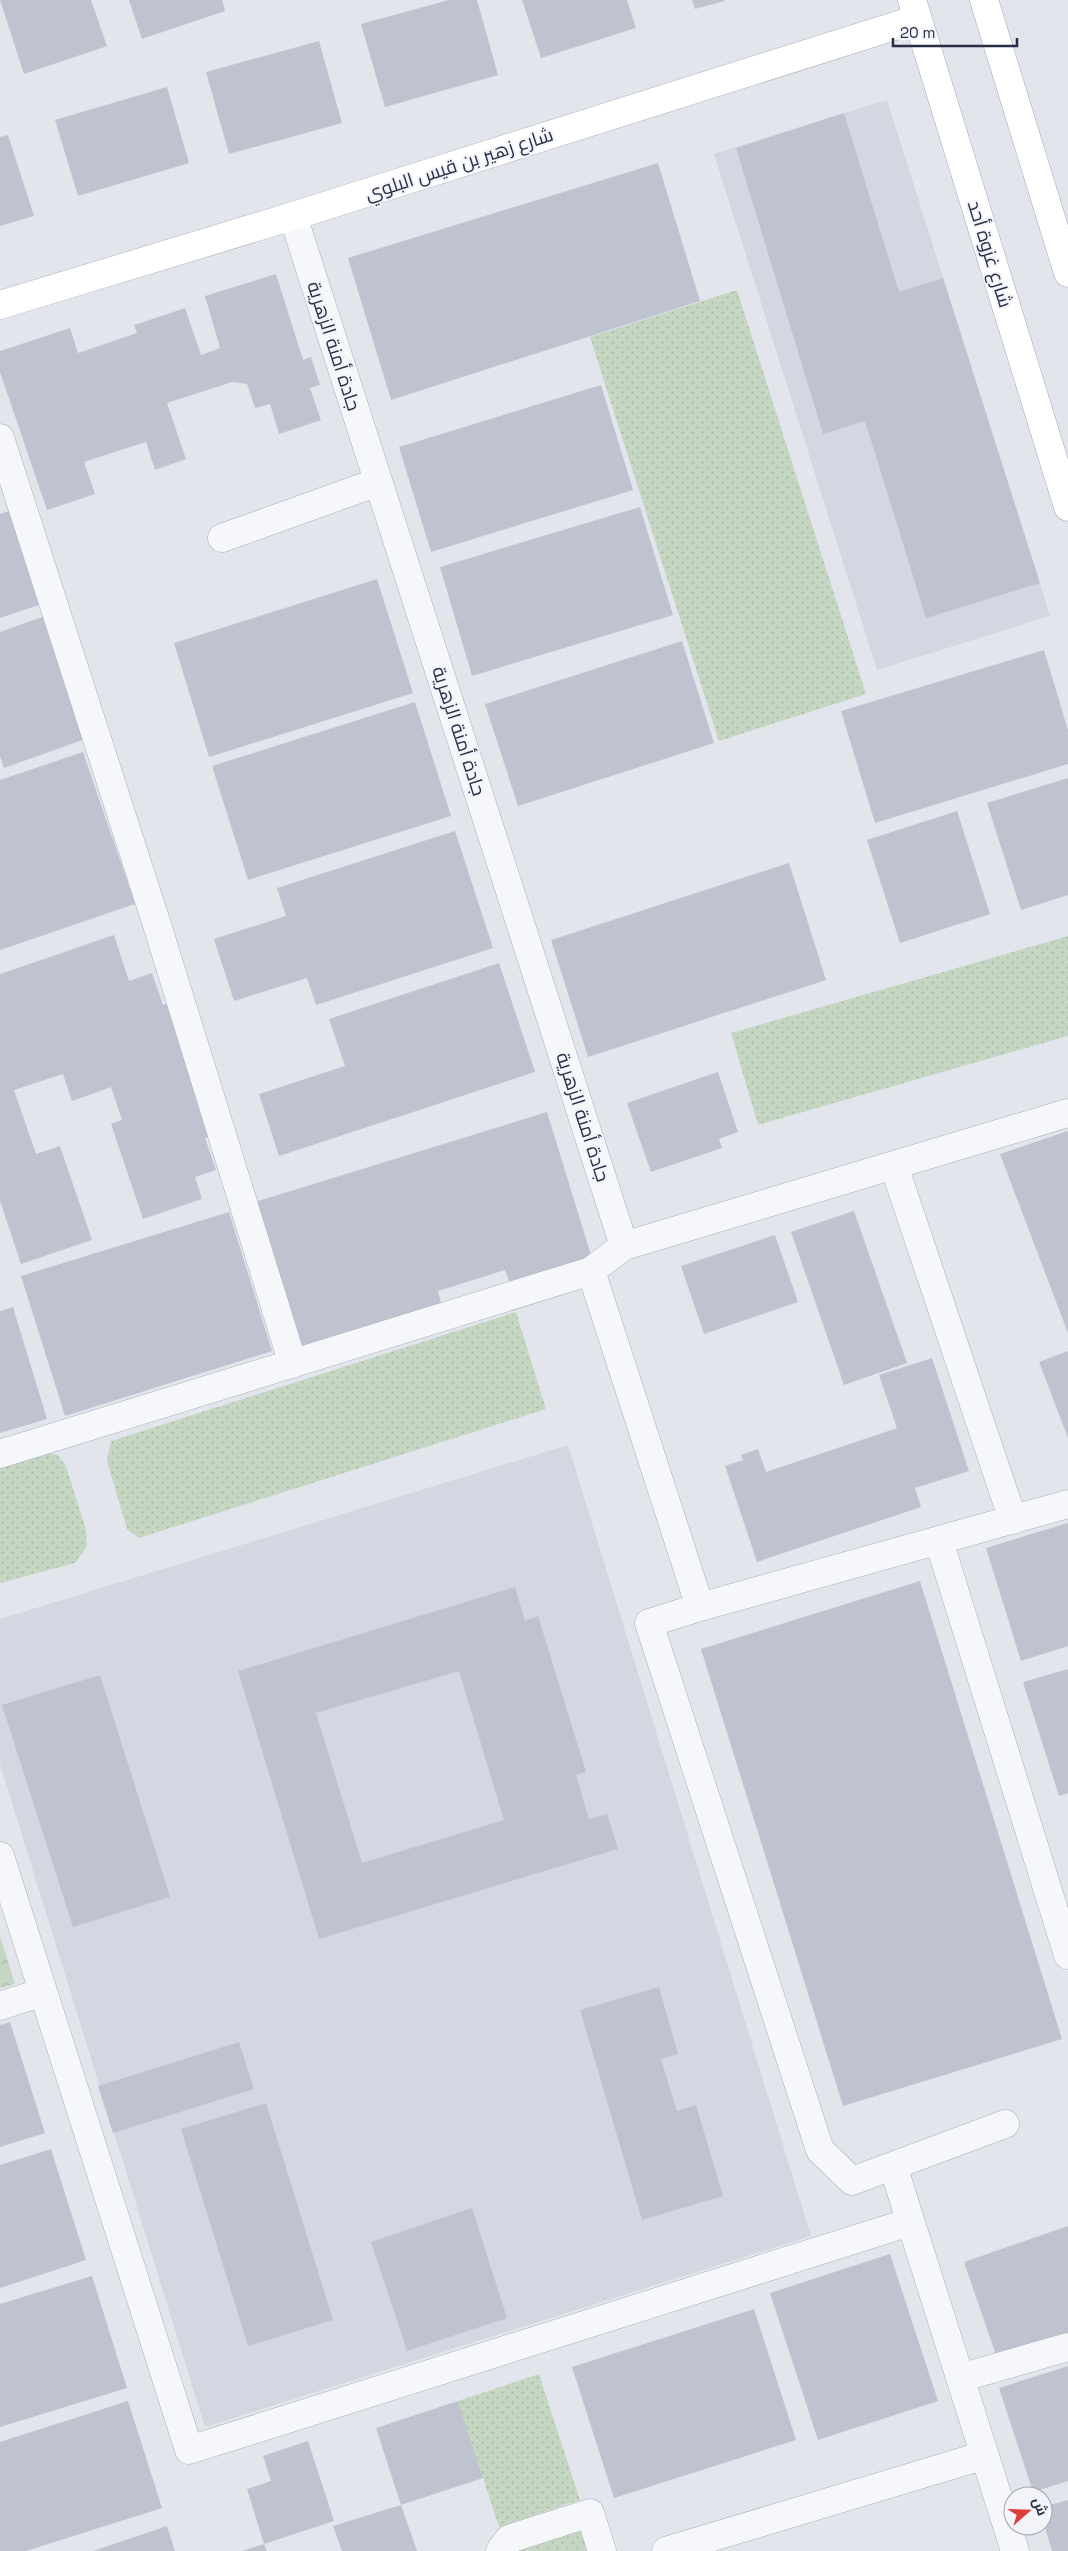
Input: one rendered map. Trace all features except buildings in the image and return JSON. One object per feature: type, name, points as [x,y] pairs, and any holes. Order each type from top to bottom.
[{"type":"main road","points":[[984,0],[1068,273]]},
{"type":"main road","name":"شارع زهير بن قيس البلوي","points":[[0,305],[293,216],[914,10]]},
{"type":"main road","name":"شارع غزوة أحد","points":[[914,10],[1068,507]]},
{"type":"street","name":"جادة أمنة الزهرية","points":[[293,216],[624,1246]]},
{"type":"street","points":[[0,438],[158,928],[293,1364]]},
{"type":"street","points":[[222,538],[378,482]]},
{"type":"street","points":[[0,1454],[591,1271],[624,1246],[1068,1113]]},
{"type":"street","points":[[894,1166],[1013,1520]]},
{"type":"street","points":[[591,1271],[700,1607]]},
{"type":"street","points":[[1005,2124],[852,2182],[820,2150],[649,1623],[1068,1504]]},
{"type":"street","points":[[939,1541],[1068,1955]]},
{"type":"street","points":[[0,1856],[188,2450],[910,2222]]},
{"type":"street","points":[[0,2006],[43,1992]]},
{"type":"street","points":[[893,2166],[1015,2551]]},
{"type":"street","points":[[960,2378],[1068,2347]]},
{"type":"street","points":[[666,2551],[985,2455]]},
{"type":"street","points":[[500,2551],[509,2539],[590,2513],[602,2551]]},
{"type":"shaded area","points":[[887,100],[1050,616],[877,670],[714,154]]},
{"type":"shaded area","points":[[568,1445],[811,2236],[205,2427],[0,1764],[0,1619]]},
{"type":"green space","points":[[737,290],[866,694],[719,741],[590,337]]},
{"type":"green space","points":[[1068,936],[1068,1036],[758,1125],[731,1033]]},
{"type":"green space","points":[[516,1312],[546,1409],[139,1538],[127,1529],[107,1461],[111,1441]]},
{"type":"green space","points":[[47,1453],[58,1455],[66,1466],[86,1530],[87,1546],[75,1563],[0,1583],[0,1465]]},
{"type":"green space","points":[[0,1936],[15,1984],[0,1988]]},
{"type":"green space","points":[[539,2374],[580,2500],[499,2527],[458,2401]]},
{"type":"green space","points":[[579,2527],[587,2551],[513,2551]]}]
